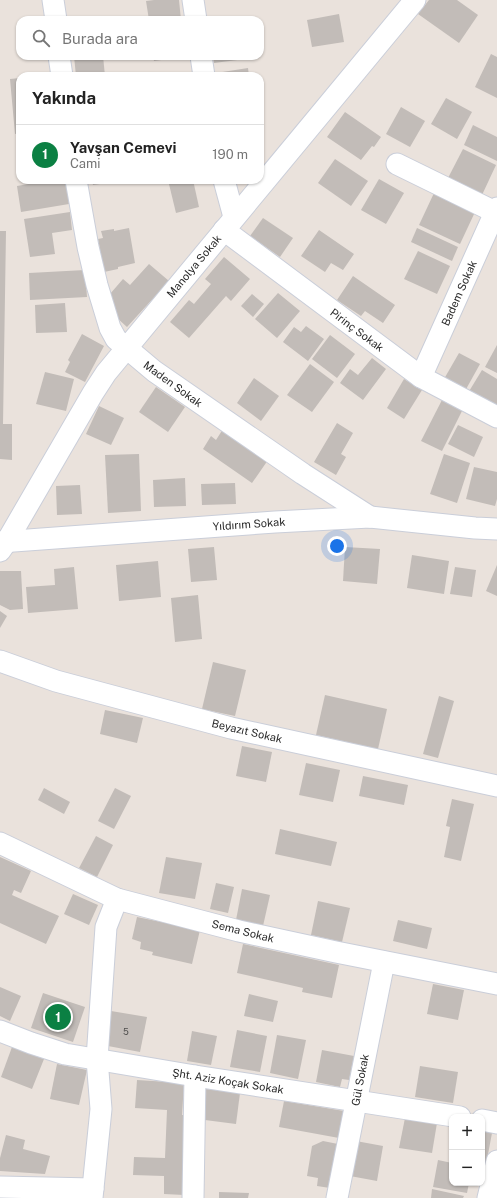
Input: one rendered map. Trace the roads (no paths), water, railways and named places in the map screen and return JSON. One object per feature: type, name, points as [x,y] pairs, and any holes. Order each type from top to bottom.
[{"type":"street","points":[[53,0],[55,16]]},
{"type":"street","points":[[193,0],[195,16]]},
{"type":"street","name":"Manolya Sokak","points":[[264,182],[415,0]]},
{"type":"street","points":[[60,60],[62,72]]},
{"type":"street","points":[[202,60],[204,72]]},
{"type":"street","points":[[398,164],[496,210]]},
{"type":"street","name":"Maden Sokak","points":[[77,184],[88,247],[104,312],[116,339],[154,371],[303,474],[370,517]]},
{"type":"street","points":[[224,184],[229,224]]},
{"type":"street","name":"Manolya Sokak","points":[[2,544],[106,374],[262,184]]},
{"type":"street","name":"Badem Sokak","points":[[421,377],[496,210]]},
{"type":"street","name":"Pirinç Sokak","points":[[229,224],[421,377],[497,417]]},
{"type":"street","name":"Yıldırım Sokak","points":[[2,544],[275,522],[370,517],[497,529]]},
{"type":"street","name":"Beyazıt Sokak","points":[[0,661],[56,681],[231,728],[497,786]]},
{"type":"street","name":"Sema Sokak","points":[[0,843],[117,899],[239,931],[497,984]]},
{"type":"street","points":[[0,1187],[92,1193],[101,1109],[97,1059],[106,927],[117,899]]},
{"type":"street","name":"Gül Sokak","points":[[337,1198],[355,1101],[384,962]]},
{"type":"street","name":"Şht. Aziz Koçak Sokak","points":[[0,1030],[31,1043],[65,1054],[195,1076],[449,1115]]},
{"type":"street","points":[[193,1198],[195,1076]]},
{"type":"street","points":[[485,1121],[497,1123]]},
{"type":"street","points":[[488,1198],[497,1161]]},
{"type":"place","name":"Yavşan Cemevi","points":[[58,1017]]}]
